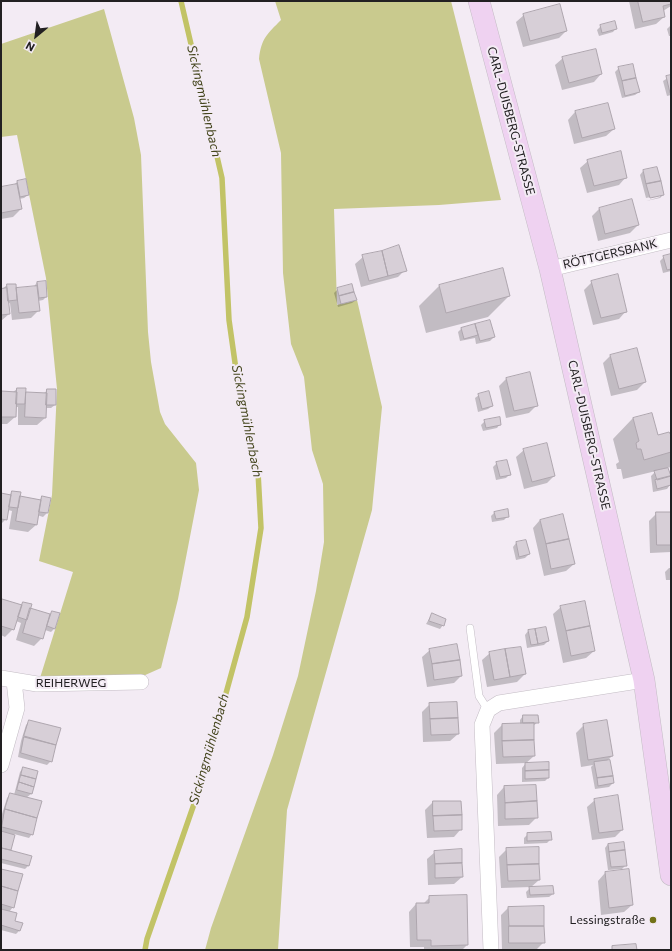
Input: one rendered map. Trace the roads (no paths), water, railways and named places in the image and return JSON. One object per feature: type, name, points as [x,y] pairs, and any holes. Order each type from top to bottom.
[{"type":"main road","name":"CARL-DUISBERG-STRASSE","points":[[479,1],[550,268],[644,680],[666,799],[671,875]]},
{"type":"street","name":"RÖTTGERSBANK","points":[[550,268],[671,240]]},
{"type":"street","points":[[1,765],[17,708],[8,680]]},
{"type":"street","name":"REIHERWEG","points":[[8,680],[37,684],[141,682]]},
{"type":"street","points":[[492,950],[482,726],[488,710],[499,703],[644,680]]},
{"type":"lane","points":[[470,628],[479,696],[488,710]]},
{"type":"waterway","name":"Sickingmühlenbach","points":[[145,950],[147,939],[201,784],[247,617],[261,528],[258,472],[240,398],[229,320],[222,178],[181,1]]},
{"type":"place","name":"Lessingstraße","points":[[653,920]]}]
